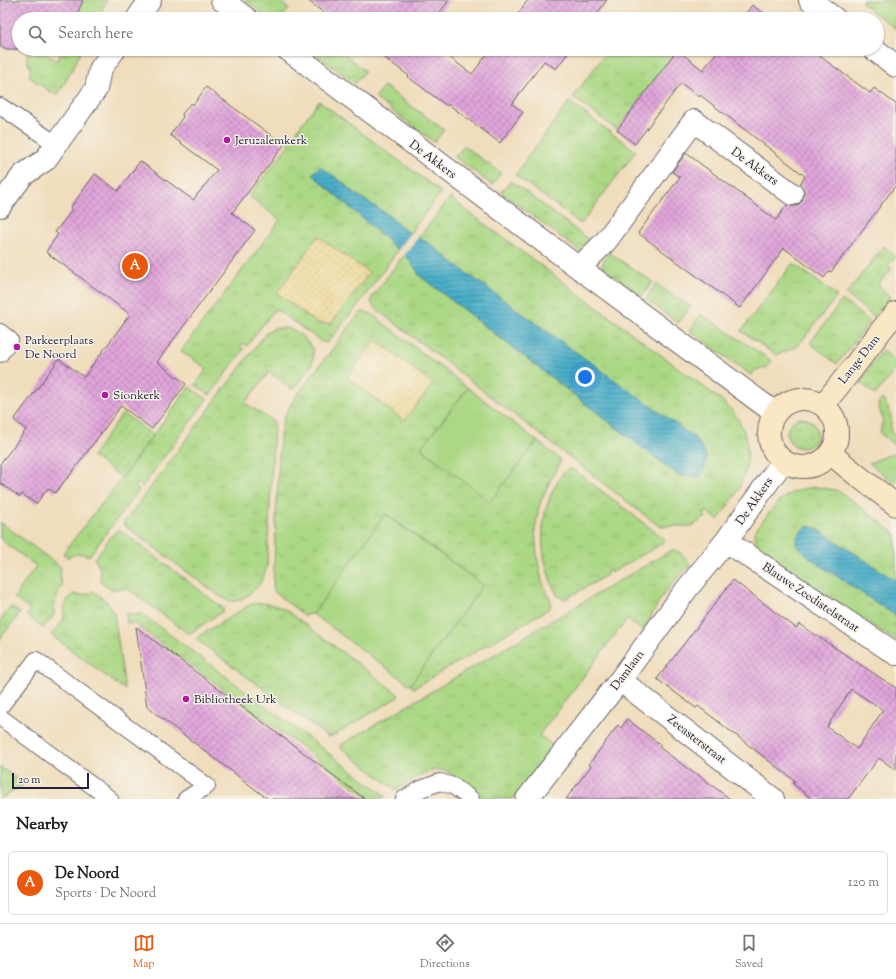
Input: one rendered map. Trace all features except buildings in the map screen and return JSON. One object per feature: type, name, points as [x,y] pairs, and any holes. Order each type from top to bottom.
[{"type":"street","points":[[142,12],[150,0]]},
{"type":"street","points":[[222,0],[238,12]]},
{"type":"street","points":[[0,206],[23,175],[45,160],[96,89],[99,74],[110,56]]},
{"type":"street","name":"De Akkers","points":[[296,56],[775,413]]},
{"type":"street","points":[[883,56],[896,66]]},
{"type":"street","name":"De Akkers","points":[[579,268],[606,241],[694,122],[792,194]]},
{"type":"street","name":"Lange Dam","points":[[823,406],[896,313]]},
{"type":"street","points":[[797,400],[815,401],[823,406],[834,419],[836,428],[837,437],[830,453],[817,464],[808,467],[799,467],[783,461],[776,455],[769,438],[771,420],[775,413],[782,406],[797,400]]},
{"type":"street","points":[[830,453],[896,505]]},
{"type":"street","name":"De Akkers","points":[[726,541],[783,461]]},
{"type":"street","name":"Blauwe Zeedistelstraat","points":[[726,541],[896,654]]},
{"type":"street","name":"Damlaan","points":[[527,799],[620,680],[686,590],[726,541]]},
{"type":"street","name":"Zeeasterstraat","points":[[620,680],[773,799]]},
{"type":"lane","points":[[0,106],[56,144]]},
{"type":"lane","points":[[0,332],[10,340],[0,354]]},
{"type":"lane","points":[[0,707],[36,660],[206,786],[186,799]]},
{"type":"lane","points":[[0,717],[110,799]]},
{"type":"lane","points":[[404,799],[421,789],[440,782],[453,786],[471,799]]},
{"type":"green space","points":[[85,0],[107,0],[101,12],[75,11]]},
{"type":"green space","points":[[245,0],[278,0],[289,9],[286,12],[261,12]]},
{"type":"green space","points":[[862,0],[896,0],[896,29],[884,20],[884,12],[874,12],[863,4]]},
{"type":"green space","points":[[27,56],[50,56],[57,61],[59,56],[79,56],[57,96],[29,77],[30,70],[27,62]]},
{"type":"green space","points":[[318,56],[347,56],[365,71],[355,83]]},
{"type":"green space","points":[[604,56],[673,56],[617,130],[573,97]]},
{"type":"green space","points":[[384,86],[444,130],[434,142],[375,98]]},
{"type":"green space","points":[[319,101],[441,192],[410,233],[388,215],[356,194],[341,181],[322,168],[313,175],[398,250],[359,304],[328,342],[322,342],[277,310],[274,310],[247,346],[243,343],[240,347],[244,349],[210,395],[195,385],[207,369],[181,351],[280,220],[249,196],[289,144],[288,142]]},
{"type":"green space","points":[[569,102],[636,151],[581,224],[515,175]]},
{"type":"green space","points":[[464,146],[501,173],[492,185],[455,157]]},
{"type":"green space","points":[[511,181],[592,242],[581,252],[501,192]]},
{"type":"green space","points":[[450,198],[720,399],[730,409],[744,431],[747,444],[746,469],[734,497],[718,520],[706,511],[704,515],[706,517],[692,526],[659,526],[374,307],[371,302],[372,297],[404,255],[410,260],[420,276],[679,476],[700,476],[461,269],[430,244],[418,238]]},
{"type":"green space","points":[[884,246],[896,257],[888,265],[892,269],[878,284],[890,297],[874,317],[846,294]]},
{"type":"green space","points":[[608,252],[653,282],[642,296],[601,266]]},
{"type":"green space","points":[[793,263],[837,296],[797,347],[776,355],[741,331]]},
{"type":"green space","points":[[656,284],[691,307],[678,323],[646,299]]},
{"type":"green space","points":[[842,300],[870,322],[837,364],[810,343]]},
{"type":"green space","points":[[364,312],[370,313],[468,388],[421,448],[490,501],[537,441],[560,459],[560,463],[541,500],[535,531],[537,557],[542,581],[551,601],[550,608],[414,688],[410,685],[483,585],[386,514],[313,614],[304,615],[276,594],[273,587],[280,435],[284,417],[292,402],[358,315]]},
{"type":"green space","points":[[701,314],[772,361],[767,368],[755,370],[751,375],[690,331]]},
{"type":"green space","points":[[274,328],[286,328],[295,331],[305,339],[313,349],[313,361],[293,390],[269,372],[245,403],[274,422],[267,566],[261,581],[255,589],[243,598],[232,601],[218,595],[123,524],[266,333]]},
{"type":"green space","points":[[882,350],[896,361],[896,369],[875,395],[861,383],[869,368]]},
{"type":"green space","points":[[189,387],[207,399],[142,487],[138,483],[135,487],[139,490],[89,556],[78,554],[68,558],[63,553],[118,483]]},
{"type":"green space","points":[[468,388],[537,441],[490,502],[421,448]]},
{"type":"green space","points":[[882,399],[890,414],[890,431],[896,436],[896,446],[880,433],[883,420],[878,404]]},
{"type":"green space","points":[[123,413],[153,435],[122,478],[92,456]]},
{"type":"green space","points":[[802,418],[808,419],[816,427],[816,439],[808,447],[802,448],[796,447],[788,439],[787,433],[788,427],[796,419]]},
{"type":"green space","points":[[892,454],[896,457],[896,484],[869,463]]},
{"type":"green space","points":[[567,469],[574,470],[665,540],[663,543],[611,573],[610,570],[606,572],[607,575],[564,599],[558,596],[547,571],[544,557],[543,530],[544,516],[553,490]]},
{"type":"green space","points":[[816,487],[835,490],[843,494],[896,534],[896,581],[818,529],[806,527],[799,534],[796,544],[810,558],[896,616],[896,641],[755,547],[757,545],[754,532],[778,502],[796,491]]},
{"type":"green space","points":[[385,514],[483,585],[410,685],[313,614]]},
{"type":"green space","points":[[0,522],[61,567],[60,576],[62,584],[56,599],[54,615],[43,628],[27,615],[30,610],[14,598],[36,566],[0,539]]},
{"type":"green space","points":[[120,530],[223,608],[223,611],[189,634],[128,589],[111,589],[100,581],[100,569],[94,559],[114,533]]},
{"type":"green space","points":[[674,550],[684,556],[691,565],[675,580],[661,598],[643,631],[627,619],[539,735],[555,747],[513,799],[486,799],[449,772],[440,770],[426,772],[396,790],[339,746],[670,551]]},
{"type":"green space","points":[[93,591],[107,602],[114,613],[125,690],[51,635],[64,618],[65,605],[70,597],[74,594],[84,595]]},
{"type":"green space","points":[[264,603],[286,610],[389,687],[399,695],[398,697],[335,735],[328,737],[196,639],[251,604]]},
{"type":"green space","points":[[11,607],[20,613],[0,639],[0,621]]},
{"type":"green space","points":[[126,614],[142,614],[386,796],[381,799],[371,799],[134,623],[127,623]]},
{"type":"green space","points":[[0,767],[24,784],[0,799]]},
{"type":"sand","points":[[318,236],[369,273],[331,324],[317,323],[277,293]]},
{"type":"sand","points":[[376,340],[433,384],[404,421],[347,377]]},
{"type":"water","points":[[318,168],[322,168],[341,181],[356,194],[388,215],[406,231],[430,244],[461,269],[695,438],[705,452],[707,460],[704,470],[700,476],[679,476],[420,276],[410,260],[313,175]]},
{"type":"water","points":[[806,527],[818,529],[896,581],[896,616],[810,558],[796,544],[799,534]]},
{"type":"pier","points":[[412,232],[419,236],[403,257],[397,251]]},
{"type":"place","name":"Jeruzalemkerk","points":[[227,140]]},
{"type":"place","name":"De Noord","points":[[135,266]]},
{"type":"place","name":"Parkeerplaats De Noord","points":[[17,347]]},
{"type":"place","name":"Sionkerk","points":[[105,395]]},
{"type":"place","name":"Bibliotheek Urk","points":[[186,699]]}]
